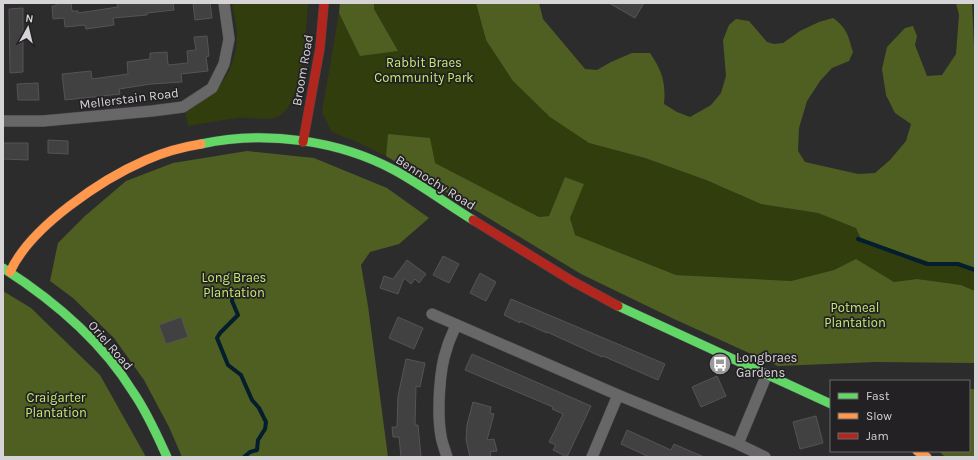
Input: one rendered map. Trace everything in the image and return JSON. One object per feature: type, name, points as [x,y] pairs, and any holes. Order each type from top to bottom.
[{"type":"street","name":"Mellerstain Road","points":[[3,121],[50,120],[183,107],[212,88],[224,64],[229,39],[224,3]]},
{"type":"street","name":"Broom Road","points":[[304,142],[310,99],[320,48],[324,3]]},
{"type":"street","name":"Bennochy Road","points":[[6,270],[32,238],[78,199],[127,168],[156,155],[216,140],[242,137],[266,136],[304,142],[337,148],[386,166],[406,176],[452,207],[559,274],[612,304],[830,404]]},
{"type":"street","name":"Oriel Road","points":[[6,270],[56,305],[120,372],[134,393],[167,457]]},
{"type":"street","points":[[432,314],[618,395],[738,444],[765,457]]},
{"type":"street","points":[[447,457],[441,436],[439,411],[442,366],[446,349],[456,325]]},
{"type":"street","points":[[738,444],[767,374]]},
{"type":"street","points":[[592,457],[618,395]]},
{"type":"green space","points":[[232,3],[308,3],[302,66],[293,99],[286,110],[277,117],[263,119],[237,118],[188,126],[185,109],[203,100],[215,91],[226,76],[233,60],[236,51],[237,33]]},
{"type":"green space","name":"Rabbit Braes Community Park","points":[[340,3],[476,3],[486,40],[589,143],[645,158],[706,180],[761,204],[818,213],[857,228],[861,239],[929,262],[959,265],[975,271],[975,291],[961,285],[917,279],[894,282],[856,260],[834,270],[791,281],[676,275],[575,235],[569,218],[584,184],[565,177],[549,216],[539,217],[435,163],[388,134],[386,156],[332,132],[322,112]]},
{"type":"green space","points":[[340,3],[374,3],[374,9],[398,51],[360,56],[339,13]]},
{"type":"green space","points":[[476,3],[539,3],[543,19],[585,69],[597,70],[632,53],[650,53],[658,65],[664,83],[664,104],[677,112],[690,117],[711,105],[721,93],[726,76],[723,40],[729,25],[736,19],[749,21],[767,42],[774,44],[783,43],[800,31],[819,22],[833,18],[846,32],[853,52],[849,61],[832,68],[820,81],[807,101],[799,128],[798,151],[805,162],[858,174],[875,173],[890,160],[906,141],[911,124],[895,113],[886,95],[882,69],[887,47],[905,28],[913,26],[917,36],[915,45],[927,76],[942,75],[956,54],[959,15],[956,3],[972,3],[975,69],[975,271],[959,265],[929,262],[861,239],[856,228],[818,213],[761,204],[706,180],[645,158],[589,143],[550,117],[513,81],[486,40]]},
{"type":"green space","name":"Potmeal Plantation","points":[[388,134],[430,138],[435,163],[539,217],[549,216],[565,177],[584,184],[570,218],[575,235],[676,275],[791,281],[834,270],[856,259],[894,282],[917,279],[961,285],[975,291],[975,363],[876,362],[778,366],[674,319],[581,274],[386,156]]},
{"type":"green space","name":"Long Braes Plantation","points":[[247,151],[314,158],[387,188],[429,218],[399,244],[370,252],[361,265],[368,306],[388,457],[182,457],[169,427],[144,380],[114,338],[73,298],[50,281],[58,243],[85,216],[126,181],[173,163]]},
{"type":"green space","name":"Craigarter Plantation","points":[[3,291],[31,308],[100,375],[146,457],[3,457]]},
{"type":"green space","points":[[970,389],[975,389],[975,457],[945,457],[940,452],[970,452]]},
{"type":"building","points":[[56,3],[71,3],[72,11],[78,11],[78,13],[118,7],[117,3],[173,3],[174,10],[147,13],[147,15],[113,18],[114,25],[86,29],[85,25],[65,27],[64,18],[53,19],[52,6],[56,6]]},
{"type":"building","points":[[193,3],[210,3],[212,18],[195,20]]},
{"type":"building","points":[[609,3],[644,3],[635,18]]},
{"type":"building","points":[[23,8],[23,72],[10,73],[9,9]]},
{"type":"building","points":[[207,36],[209,56],[206,57],[208,71],[181,74],[182,82],[151,84],[119,89],[120,94],[65,100],[62,74],[91,71],[92,79],[128,74],[127,62],[150,59],[150,53],[167,52],[168,65],[188,63],[187,51],[196,50],[194,37]]},
{"type":"building","points":[[38,83],[39,100],[18,100],[17,84]]},
{"type":"building","points":[[48,140],[68,141],[68,154],[48,153]]},
{"type":"building","points":[[3,143],[28,143],[28,160],[3,159]]},
{"type":"building","points":[[443,256],[459,264],[449,283],[433,275]]},
{"type":"building","points":[[407,260],[426,274],[419,283],[415,279],[411,284],[404,278],[398,294],[380,288],[384,276],[393,279]]},
{"type":"building","points":[[480,273],[496,282],[486,301],[470,293]]},
{"type":"building","points":[[511,299],[665,364],[658,380],[504,315]]},
{"type":"building","points":[[181,317],[188,337],[166,344],[159,325]]},
{"type":"building","points":[[398,317],[423,328],[414,349],[389,338]]},
{"type":"building","points":[[472,354],[591,406],[567,457],[553,450],[556,445],[549,442],[563,414],[552,409],[553,407],[465,370]]},
{"type":"building","points":[[406,359],[425,363],[420,387],[416,386],[415,425],[418,425],[421,457],[401,457],[399,437],[393,437],[392,427],[397,427],[398,396]]},
{"type":"building","points":[[717,376],[726,396],[701,407],[692,387]]},
{"type":"building","points":[[473,402],[491,407],[490,413],[494,414],[487,440],[494,439],[497,451],[490,452],[491,457],[470,457],[466,440],[467,425]]},
{"type":"building","points":[[816,416],[823,443],[800,449],[793,422]]},
{"type":"building","points":[[627,430],[671,450],[674,444],[704,457],[649,457],[621,444]]},
{"type":"waterway","points":[[858,239],[927,264],[958,264],[975,270]]},
{"type":"waterway","points":[[233,294],[232,301],[238,315],[217,338],[228,365],[241,375],[252,400],[259,408],[266,422],[265,429],[258,440],[257,450],[250,452],[244,457]]},
{"type":"traffic: fast","points":[[201,144],[225,140],[276,138],[326,145],[374,160],[396,171],[473,220]]},
{"type":"traffic: fast","points":[[3,268],[22,280],[75,322],[106,355],[143,408],[167,457]]},
{"type":"traffic: fast","points":[[618,306],[830,404]]},
{"type":"traffic: slow","points":[[10,272],[20,255],[34,238],[69,206],[89,192],[128,168],[146,160],[173,150],[201,144]]},
{"type":"traffic: slow","points":[[919,452],[927,457]]},
{"type":"traffic: jam","points":[[303,142],[320,48],[324,3]]},
{"type":"traffic: jam","points":[[473,220],[572,281],[618,306]]},
{"type":"place","name":"Longbraes Gardens","points":[[720,364]]}]
